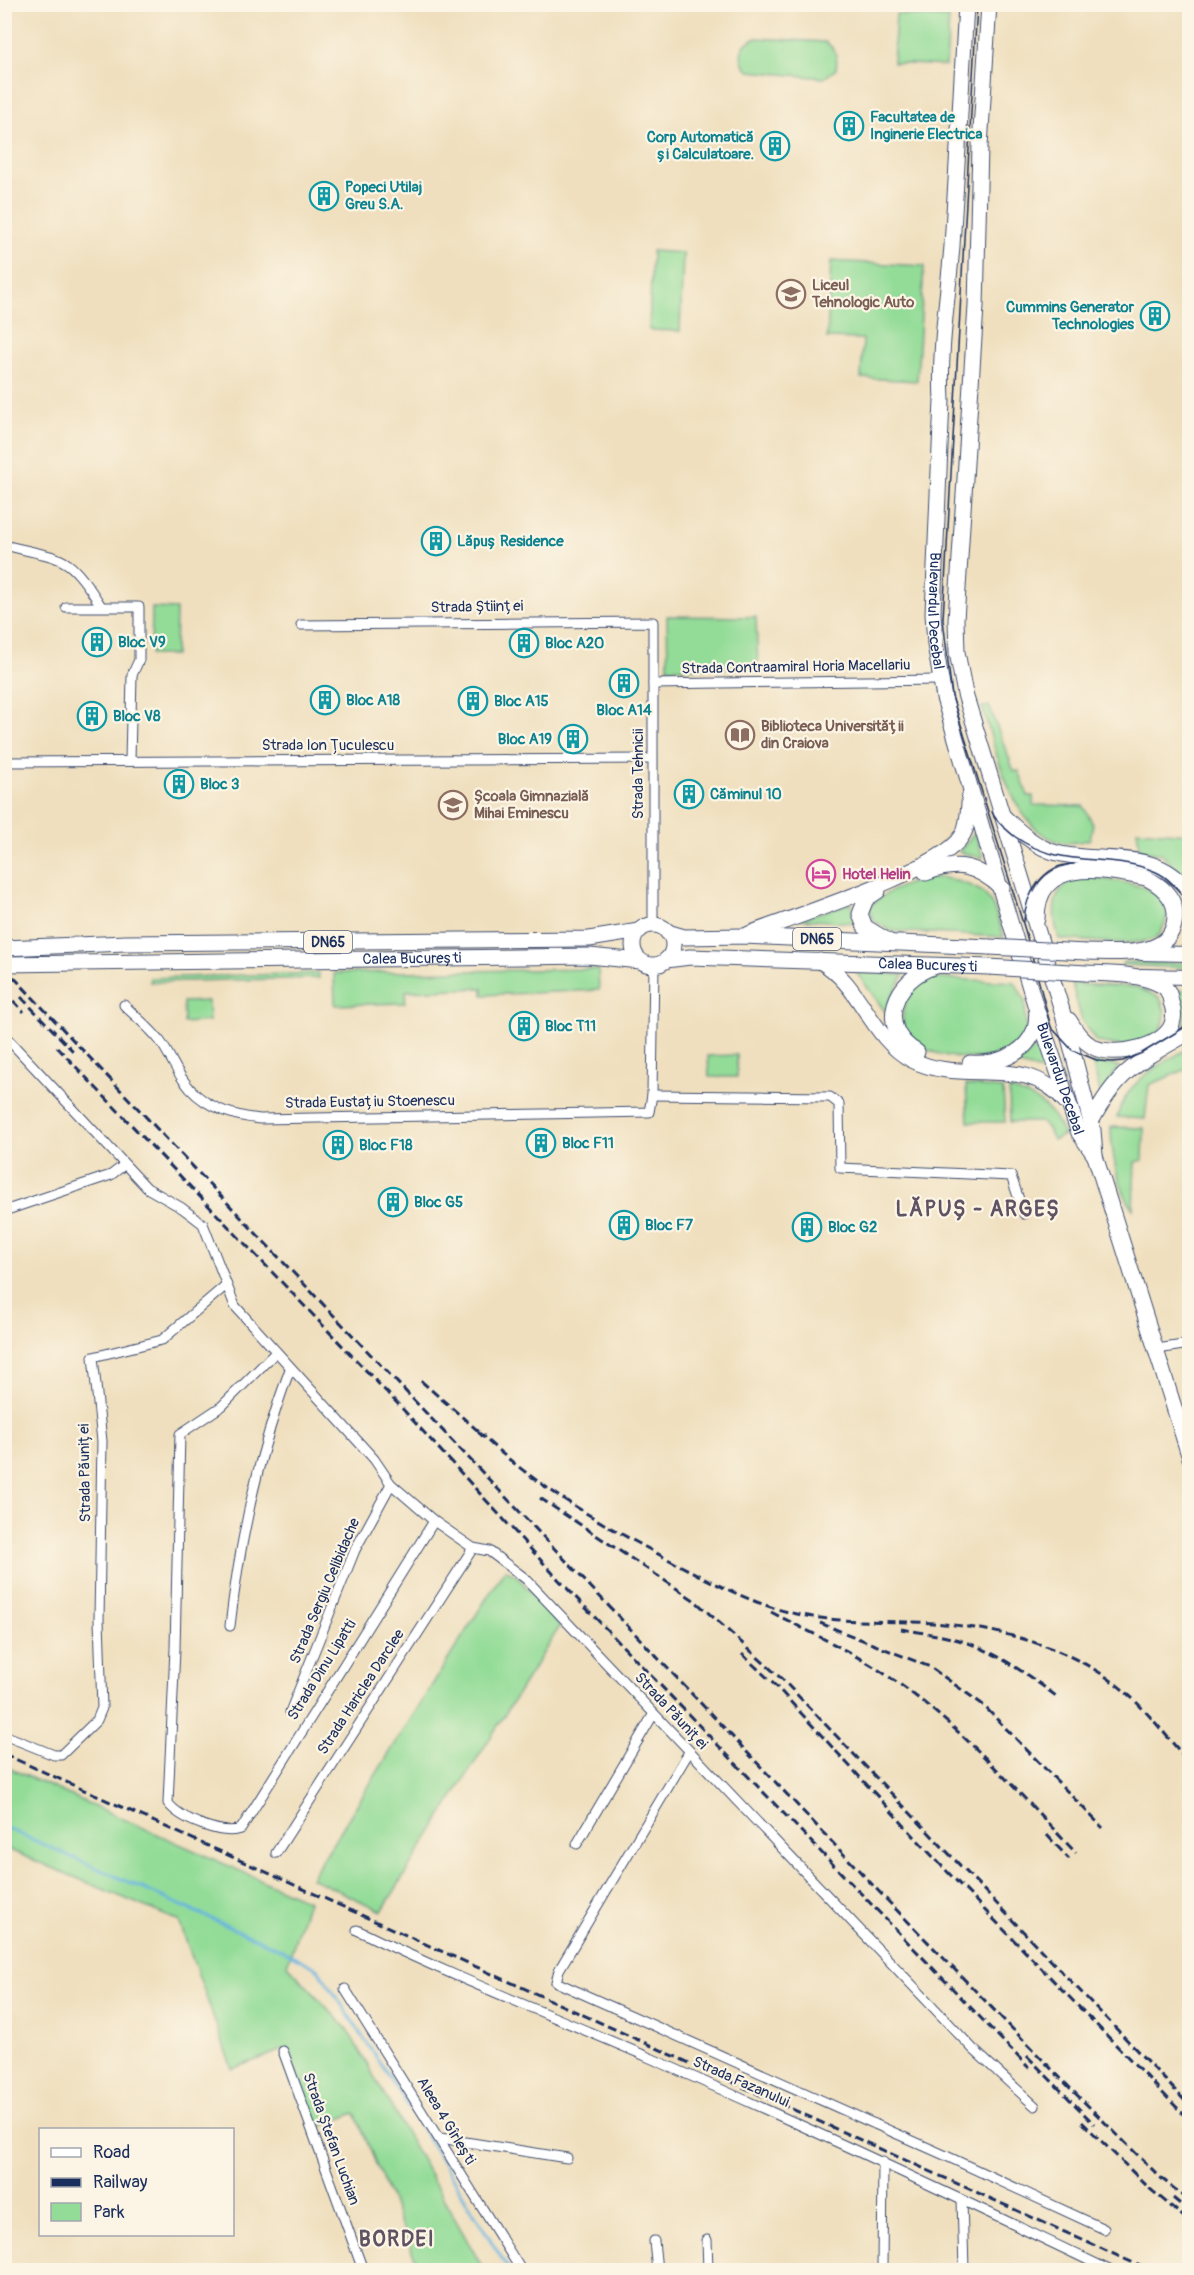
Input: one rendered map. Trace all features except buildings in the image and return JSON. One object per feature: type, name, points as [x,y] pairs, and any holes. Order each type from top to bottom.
[{"type":"main road","name":"Bulevardul Decebal","points":[[966,4],[951,249],[944,302],[940,367],[942,400],[933,619],[940,680],[1037,1011],[1079,1133],[1095,1156]]},
{"type":"main road","name":"Bulevardul Decebal","points":[[989,4],[980,146],[976,306],[956,620],[961,680],[1061,1007],[1091,1122],[1095,1156],[1190,1458]]},
{"type":"main road","points":[[743,936],[855,895],[926,864],[949,850],[961,838],[965,830],[971,786]]},
{"type":"main road","points":[[1000,813],[1016,829],[1055,852],[1156,864],[1178,879],[1190,892]]},
{"type":"main road","points":[[890,942],[865,927],[860,914],[866,899],[876,892],[941,867],[976,869],[1002,889]]},
{"type":"main road","points":[[1037,926],[1040,901],[1050,881],[1058,876],[1088,871],[1146,878],[1165,892],[1174,907],[1175,916],[1173,929],[1165,942],[1137,953]]},
{"type":"main road","points":[[653,929],[672,944],[654,962],[633,949],[634,939],[653,929]]},
{"type":"main road","name":"Calea București","points":[[10,948],[96,944],[589,939],[653,929],[684,937],[743,936],[1086,952],[1190,954]]},
{"type":"main road","points":[[96,944],[96,961]]},
{"type":"main road","name":"Calea București","points":[[4,964],[589,956],[654,962],[690,957],[944,964],[1190,978]]},
{"type":"main road","points":[[820,961],[834,969],[853,990],[879,1031],[895,1048],[914,1061],[963,1072],[1023,1074],[1048,1083],[1072,1109]]},
{"type":"main road","points":[[944,964],[915,975],[903,988],[896,1001],[893,1017],[896,1033],[907,1046],[923,1056],[946,1061],[997,1061],[1018,1052],[1034,1031],[1037,1011]]},
{"type":"main road","points":[[1061,1007],[1078,1036],[1094,1047],[1118,1053],[1143,1046],[1169,1030],[1173,1021],[1172,1006],[1169,992],[1164,987],[1136,975]]},
{"type":"main road","points":[[1091,1122],[1116,1081],[1142,1060],[1190,1032]]},
{"type":"street","points":[[4,545],[50,553],[70,564],[83,578],[101,606]]},
{"type":"street","points":[[66,607],[139,607],[139,660],[132,675],[130,760]]},
{"type":"street","name":"Strada Științei","points":[[301,625],[653,622]]},
{"type":"street","name":"Strada Tehnicii","points":[[653,622],[653,929]]},
{"type":"street","name":"Strada Contraamiral Horia Macellariu","points":[[653,684],[940,680]]},
{"type":"street","name":"Strada Ion Țuculescu","points":[[4,762],[652,759]]},
{"type":"street","points":[[654,962],[652,1095],[830,1097],[839,1104],[840,1168],[1011,1176],[1024,1214]]},
{"type":"street","name":"Strada Eustațiu Stoenescu","points":[[124,1005],[160,1041],[184,1082],[196,1094],[222,1111],[241,1117],[260,1119],[649,1112],[652,1095]]},
{"type":"street","name":"Strada Păuniței","points":[[4,1035],[147,1188],[189,1212],[203,1224],[225,1286],[235,1306],[275,1353],[375,1459],[391,1484],[434,1521],[473,1548],[489,1551],[526,1579],[973,2049],[1035,2106]]},
{"type":"street","points":[[4,1211],[111,1175],[124,1165]]},
{"type":"street","name":"Strada Păuniței","points":[[4,1735],[54,1755],[61,1755],[97,1720],[102,1708],[99,1620],[102,1441],[91,1362],[98,1354],[162,1340],[225,1286]]},
{"type":"street","points":[[1157,1349],[1190,1344]]},
{"type":"street","name":"Strada Dinu Lipatti","points":[[275,1353],[222,1406],[180,1434],[176,1649],[168,1803],[176,1812],[216,1829],[233,1832],[245,1823],[434,1521]]},
{"type":"street","points":[[230,1626],[237,1568],[263,1445],[290,1369]]},
{"type":"street","name":"Strada Sergiu Celibidache","points":[[290,1712],[355,1550],[391,1484]]},
{"type":"street","name":"Strada Hariclea Darclee","points":[[276,1853],[473,1548]]},
{"type":"street","points":[[577,1844],[653,1715]]},
{"type":"street","points":[[689,1752],[559,1971],[556,1982],[942,2154],[1104,2229]]},
{"type":"street","name":"Strada Fazanului","points":[[357,1930],[427,1964],[619,2044],[883,2162],[1109,2271]]},
{"type":"street","name":"Aleea 4 Gîrlești","points":[[345,1989],[521,2271]]},
{"type":"street","name":"Strada Ștefan Luchian","points":[[284,2051],[363,2271]]},
{"type":"street","points":[[440,2138],[567,2158]]},
{"type":"street","points":[[882,2271],[883,2162]]},
{"type":"street","points":[[962,2200],[964,2271]]},
{"type":"street","points":[[707,2240],[708,2271]]},
{"type":"street","points":[[654,2241],[657,2271]]},
{"type":"green space","points":[[896,14],[949,18],[946,66],[893,63]]},
{"type":"green space","points":[[757,38],[825,42],[832,47],[835,53],[836,69],[824,78],[749,71],[741,56],[747,43]]},
{"type":"green space","points":[[652,251],[683,253],[680,331],[649,330]]},
{"type":"green space","points":[[831,261],[924,266],[917,381],[861,378],[863,339],[827,338]]},
{"type":"green space","points":[[152,608],[176,609],[175,655],[151,655]]},
{"type":"green space","points":[[667,616],[756,617],[758,668],[668,668]]},
{"type":"green space","points":[[989,706],[1014,771],[1019,771],[1028,796],[1033,796],[1034,805],[1083,806],[1093,824],[1090,839],[1065,842],[1045,836],[1028,821],[1004,776],[982,707]]},
{"type":"green space","points":[[1137,830],[1189,834],[1189,883],[1162,854],[1140,851]]},
{"type":"green space","points":[[975,832],[983,858],[959,852]]},
{"type":"green space","points":[[941,877],[969,885],[984,894],[990,901],[1004,937],[891,931],[873,920],[869,908],[884,895],[912,883]]},
{"type":"green space","points":[[1081,877],[1137,885],[1151,891],[1161,899],[1167,909],[1165,923],[1160,933],[1151,940],[1130,943],[1059,939],[1055,920],[1055,902],[1063,887]]},
{"type":"green space","points":[[852,903],[852,923],[799,919]]},
{"type":"green space","points":[[1123,962],[1189,963],[1189,968],[1122,965]]},
{"type":"green space","points":[[598,969],[599,990],[483,995],[483,988],[406,991],[405,1003],[335,1005],[334,973]]},
{"type":"green space","points":[[856,972],[904,975],[889,1001],[887,1014]]},
{"type":"green space","points":[[319,973],[319,978],[150,982],[150,978]]},
{"type":"green space","points":[[928,978],[1015,982],[1025,1001],[1026,1032],[1015,1047],[1003,1054],[968,1058],[930,1051],[915,1042],[905,1030],[903,1014],[911,993]]},
{"type":"green space","points":[[1072,984],[1136,987],[1159,997],[1165,1014],[1161,1028],[1150,1039],[1130,1046],[1096,1042],[1082,1021]]},
{"type":"green space","points":[[1178,990],[1189,990],[1189,1021],[1184,1024],[1184,1007]]},
{"type":"green space","points":[[208,1001],[209,1021],[184,1023],[183,1002]]},
{"type":"green space","points":[[1037,1044],[1045,1072],[1015,1064],[1026,1057]]},
{"type":"green space","points":[[1185,1050],[1187,1069],[1149,1085],[1145,1119],[1117,1117],[1127,1094],[1143,1077]]},
{"type":"green space","points":[[737,1055],[737,1077],[709,1077],[708,1056]]},
{"type":"green space","points":[[1092,1062],[1119,1066],[1101,1095]]},
{"type":"green space","points":[[966,1085],[1003,1089],[1005,1122],[968,1122]]},
{"type":"green space","points":[[1009,1090],[1036,1100],[1049,1110],[1064,1135],[1053,1140],[1048,1129],[1040,1122],[1010,1122]]},
{"type":"green space","points":[[1111,1127],[1144,1128],[1143,1160],[1135,1162],[1133,1209],[1123,1191],[1116,1170]]},
{"type":"green space","points":[[505,1569],[515,1574],[560,1626],[382,1911],[311,1878]]},
{"type":"green space","points":[[4,1766],[308,1901],[287,1965],[347,2029],[484,2270],[420,2270],[355,2113],[316,2128],[288,2048],[232,2069],[179,1921],[5,1848]]},
{"type":"waterway","points":[[4,1827],[282,1950],[318,1969],[400,2093],[509,2270]]},
{"type":"tram line","points":[[977,4],[943,619],[952,696],[1025,930],[1051,1027],[1072,1050],[1099,1061],[1112,1062],[1123,1061],[1142,1053],[1190,1024]]},
{"type":"tram line","points":[[992,812],[1014,836],[1032,847],[1068,857],[1120,862],[1156,872],[1179,890],[1190,904]]},
{"type":"tram line","points":[[1024,921],[1028,901],[1038,882],[1054,869],[1074,864]]},
{"type":"railway","points":[[4,967],[886,1899],[1073,2091],[1161,2178],[1190,2201]]},
{"type":"railway","points":[[4,991],[24,1012]]},
{"type":"railway","points":[[21,997],[73,1051]]},
{"type":"railway","points":[[57,1047],[398,1404],[559,1580],[1029,2068]]},
{"type":"railway","points":[[421,1381],[484,1436]]},
{"type":"railway","points":[[478,1432],[524,1471],[573,1505],[677,1564],[753,1601],[818,1618],[933,1623],[986,1630],[1013,1636],[1065,1654],[1113,1682],[1133,1699],[1190,1763]]},
{"type":"railway","points":[[540,1498],[694,1600],[783,1680],[1190,2106]]},
{"type":"railway","points":[[771,1612],[871,1665],[926,1704],[993,1765],[1076,1853]]},
{"type":"railway","points":[[820,1623],[930,1667],[982,1704],[1103,1828]]},
{"type":"railway","points":[[901,1629],[951,1638],[979,1647],[1019,1669],[1056,1696]]},
{"type":"railway","points":[[742,1654],[777,1687],[936,1860],[1190,2121]]},
{"type":"railway","points":[[4,1754],[1149,2270]]},
{"type":"railway","points":[[1047,1835],[1069,1859]]},
{"type":"railway","points":[[1027,2056],[1094,2124]]},
{"type":"railway","points":[[1082,2122],[1149,2188],[1190,2222]]},
{"type":"railway","points":[[1173,2198],[1190,2212]]},
{"type":"place","name":"Facultatea de Inginerie Electrica","points":[[849,126]]},
{"type":"place","name":"Corp Automatică și Calculatoare.","points":[[775,146]]},
{"type":"place","name":"Popeci Utilaj Greu S.A.","points":[[324,196]]},
{"type":"place","name":"Liceul Tehnologic Auto","points":[[791,294]]},
{"type":"place","name":"Cummins Generator Technologies","points":[[1155,316]]},
{"type":"place","name":"Lăpuș Residence","points":[[436,541]]},
{"type":"place","name":"Bloc V9","points":[[97,642]]},
{"type":"place","name":"Bloc A20","points":[[524,643]]},
{"type":"place","name":"Bloc A14","points":[[624,683]]},
{"type":"place","name":"Bloc A18","points":[[325,700]]},
{"type":"place","name":"Bloc A15","points":[[473,701]]},
{"type":"place","name":"Bloc V8","points":[[92,716]]},
{"type":"place","name":"Biblioteca Universității din Craiova","points":[[740,735]]},
{"type":"place","name":"Bloc A19","points":[[573,739]]},
{"type":"place","name":"Bloc 3","points":[[179,784]]},
{"type":"place","name":"Căminul 10","points":[[689,794]]},
{"type":"place","name":"Școala Gimnazială Mihai Eminescu","points":[[453,805]]},
{"type":"place","name":"Hotel Helin","points":[[821,874]]},
{"type":"place","name":"Bloc T11","points":[[524,1026]]},
{"type":"place","name":"Bloc F11","points":[[541,1143]]},
{"type":"place","name":"Bloc F18","points":[[338,1145]]},
{"type":"place","name":"Bloc G5","points":[[393,1202]]},
{"type":"place","name":"Bloc F7","points":[[624,1225]]},
{"type":"place","name":"Bloc G2","points":[[807,1227]]},
{"type":"district","name":"LĂPUȘ - ARGEȘ","points":[[978,1209]]},
{"type":"district","name":"BORDEI","points":[[397,2239]]}]
